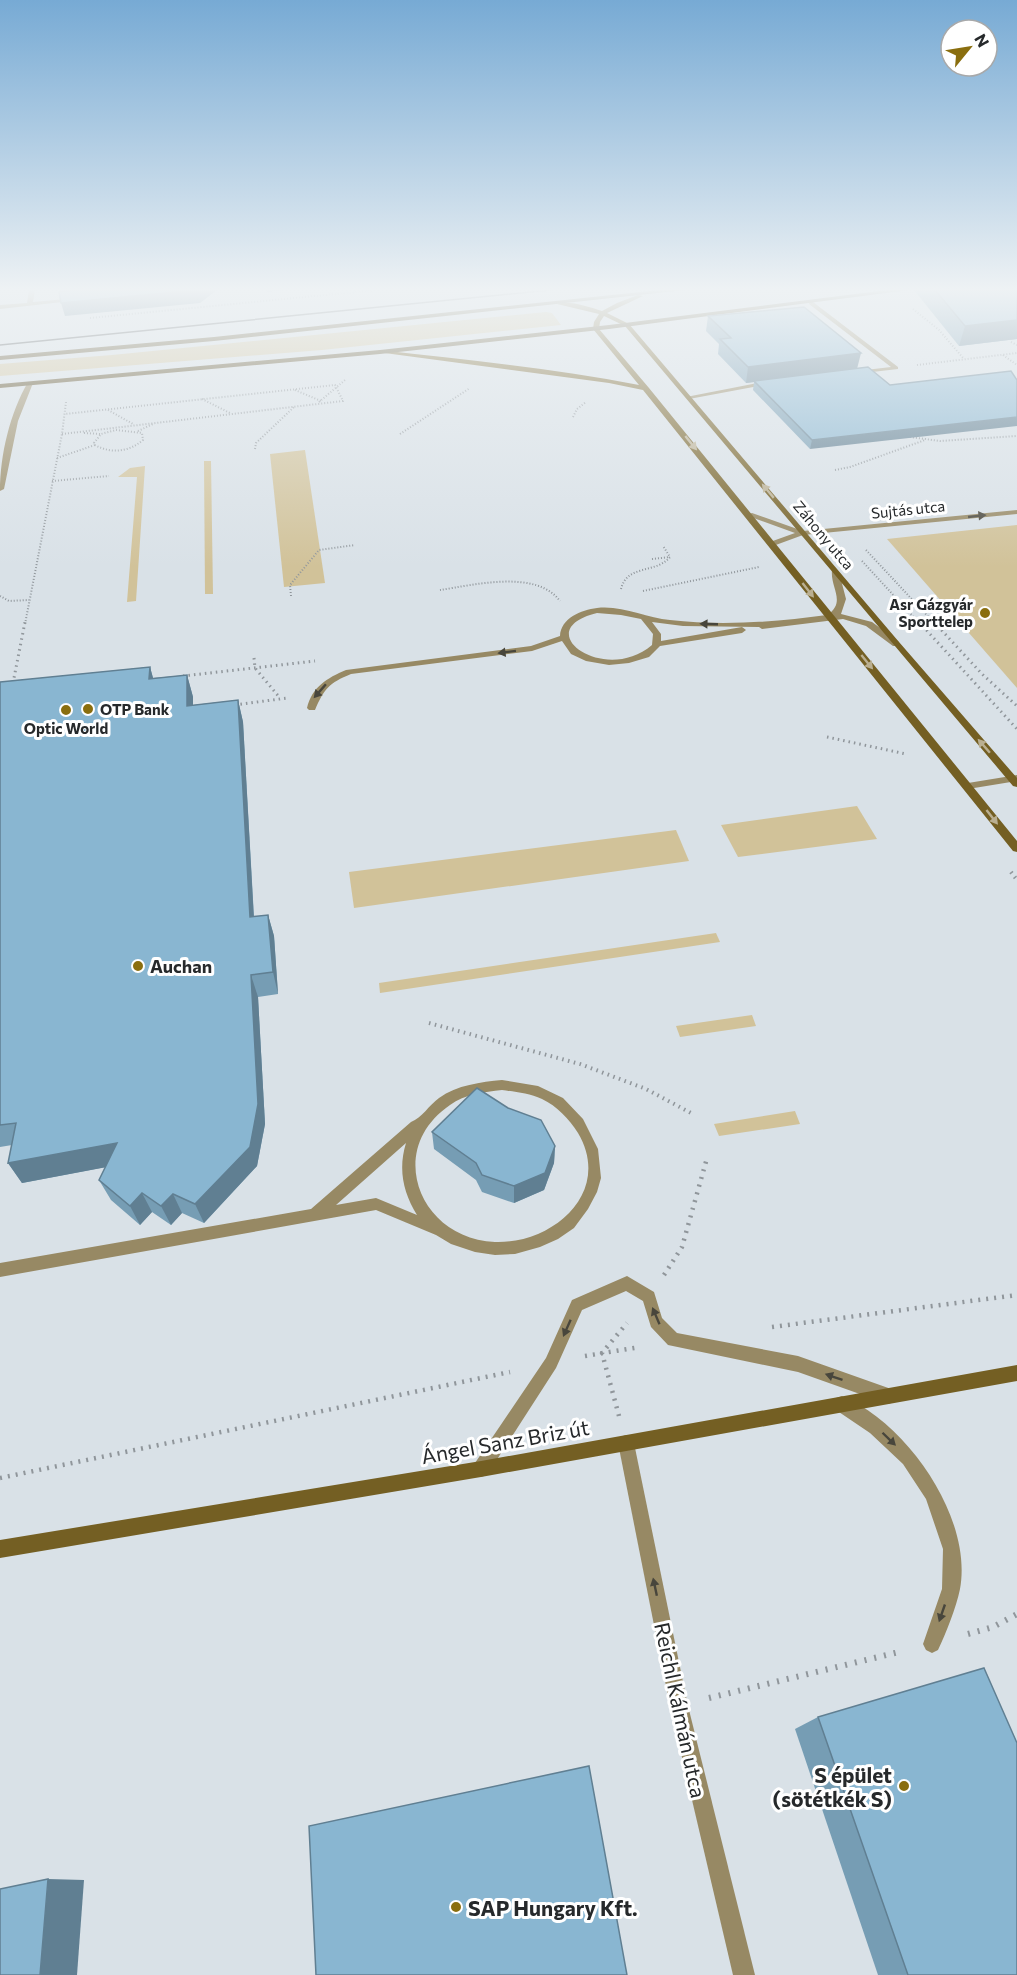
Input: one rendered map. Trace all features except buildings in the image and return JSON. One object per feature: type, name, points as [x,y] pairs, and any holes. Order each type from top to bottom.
[{"type":"main road","points":[[0,386],[39,382]]},
{"type":"main road","points":[[615,382],[647,389]]},
{"type":"main road","points":[[641,382],[1017,848]]},
{"type":"main road","name":"Záhony utca","points":[[676,382],[896,644],[1015,781]]},
{"type":"main road","name":"Ángel Sanz Briz út","points":[[0,1549],[481,1469],[1017,1372]]},
{"type":"street","points":[[689,397],[780,382]]},
{"type":"street","points":[[0,489],[16,418],[30,383]]},
{"type":"street","name":"Sujtás utca","points":[[773,544],[802,533],[1017,512]]},
{"type":"street","name":"Sujtás utca","points":[[749,514],[802,533]]},
{"type":"street","points":[[830,617],[838,612],[842,599],[835,572]]},
{"type":"street","points":[[645,619],[654,626],[658,634],[657,644],[652,652],[626,662],[610,663],[584,657],[567,645],[564,638],[565,630],[570,622],[590,612],[619,611],[645,619],[670,623],[767,625]]},
{"type":"street","points":[[657,644],[767,625],[843,616],[857,618],[896,644]]},
{"type":"street","points":[[312,708],[314,697],[330,680],[349,672],[532,648],[564,638]]},
{"type":"street","points":[[968,786],[1015,781]]},
{"type":"street","points":[[0,1270],[314,1215],[376,1204],[478,1247],[512,1249],[543,1240],[570,1223],[588,1199],[595,1172],[591,1145],[578,1120],[557,1101],[531,1089],[502,1084],[472,1089],[446,1101],[314,1215]]},
{"type":"street","points":[[424,1120],[411,1142],[406,1168],[411,1193],[426,1216],[448,1235]]},
{"type":"street","points":[[481,1469],[550,1363],[577,1305],[627,1283],[649,1297],[656,1322],[673,1340],[798,1364],[889,1396]]},
{"type":"street","points":[[842,1404],[876,1427],[909,1458],[933,1494],[952,1549],[952,1559],[951,1589],[932,1644]]},
{"type":"street","name":"Reichl Kálmán utca","points":[[626,1443],[680,1706],[744,1975]]},
{"type":"path","points":[[309,405],[321,401],[344,382]]},
{"type":"path","points":[[400,434],[479,382]]},
{"type":"path","points":[[12,689],[65,414],[335,385],[343,401],[62,434]]},
{"type":"path","points":[[294,389],[325,403]]},
{"type":"path","points":[[201,399],[231,414]]},
{"type":"path","points":[[255,449],[256,443],[295,407]]},
{"type":"path","points":[[107,410],[134,425]]},
{"type":"path","points":[[74,433],[101,434],[116,430],[137,431],[158,422]]},
{"type":"path","points":[[57,458],[95,446],[112,451],[128,449],[143,440],[142,434],[137,431]]},
{"type":"path","points":[[95,446],[95,440],[101,434]]},
{"type":"path","points":[[905,435],[926,440],[984,440],[1017,436]]},
{"type":"path","points":[[835,470],[850,467],[926,440]]},
{"type":"path","points":[[52,481],[109,476]]},
{"type":"path","points":[[835,530],[1017,729]]},
{"type":"path","points":[[843,539],[854,538],[975,666],[1017,706]]},
{"type":"path","points":[[291,596],[290,585],[319,550],[355,545]]},
{"type":"path","points":[[663,546],[670,556]]},
{"type":"path","points":[[652,559],[670,556]]},
{"type":"path","points":[[623,592],[621,585],[631,573],[657,568],[666,563],[670,556]]},
{"type":"path","points":[[636,592],[770,565]]},
{"type":"path","points":[[440,590],[531,583],[544,585],[557,594],[560,604],[555,608]]},
{"type":"path","points":[[0,596],[9,601],[29,600]]},
{"type":"path","points":[[254,658],[255,668],[280,699]]},
{"type":"path","points":[[174,677],[316,661]]},
{"type":"path","points":[[827,737],[909,755]]},
{"type":"path","points":[[1010,870],[1017,880]]},
{"type":"path","points":[[429,1023],[580,1064],[646,1089],[691,1113]]},
{"type":"path","points":[[626,1443],[602,1353],[649,1297],[682,1247],[708,1158]]},
{"type":"path","points":[[680,1706],[762,1683],[932,1644],[993,1627],[1017,1614]]},
{"type":"shaded area","points":[[305,450],[325,583],[284,587],[270,454]]},
{"type":"shaded area","points":[[204,461],[211,461],[213,594],[205,594]]},
{"type":"shaded area","points":[[145,466],[136,601],[127,602],[137,477],[118,477],[130,468]]},
{"type":"shaded area","name":"Asr Gázgyár Sporttelep","points":[[1017,525],[1017,688],[887,539]]},
{"type":"shaded area","points":[[857,806],[877,839],[738,857],[721,825]]},
{"type":"shaded area","points":[[676,830],[689,861],[354,908],[349,872]]},
{"type":"shaded area","points":[[716,933],[720,942],[380,993],[379,983]]},
{"type":"shaded area","points":[[752,1015],[756,1026],[680,1037],[676,1026]]},
{"type":"shaded area","points":[[795,1111],[800,1124],[719,1136],[714,1124]]},
{"type":"place","name":"Asr Gázgyár Sporttelep","points":[[985,613]]},
{"type":"place","name":"OTP Bank","points":[[88,709]]},
{"type":"place","name":"Optic World","points":[[66,710]]},
{"type":"place","name":"Auchan","points":[[138,966]]},
{"type":"place","name":"S épület (sötétkék S)","points":[[904,1786]]},
{"type":"place","name":"SAP Hungary Kft.","points":[[456,1907]]}]
